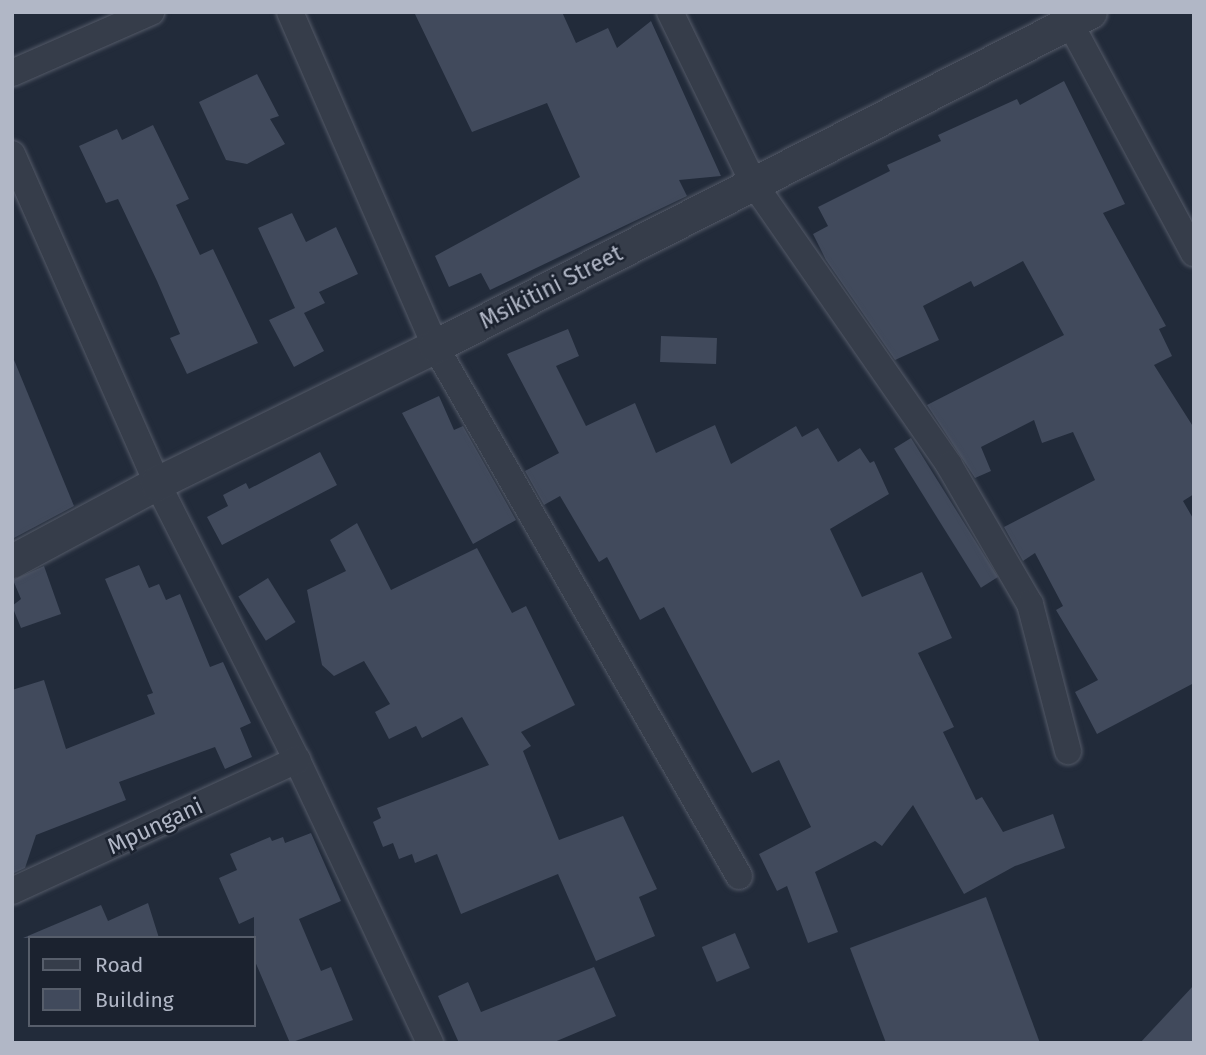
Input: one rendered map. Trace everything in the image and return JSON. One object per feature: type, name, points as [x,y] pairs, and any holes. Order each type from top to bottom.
[{"type":"street","points":[[12,73],[151,12]]},
{"type":"street","points":[[290,12],[435,346],[739,876]]},
{"type":"street","points":[[670,12],[754,184],[949,465],[1030,604],[1068,751]]},
{"type":"street","points":[[1074,16],[1194,253]]},
{"type":"street","name":"Msikitini Street","points":[[12,561],[157,483],[754,184],[1074,16]]},
{"type":"street","points":[[12,154],[157,483],[297,760],[430,1043]]},
{"type":"street","name":"Mpungani","points":[[12,891],[297,760]]},
{"type":"building","points":[[414,12],[562,12],[576,43],[608,28],[617,48],[651,21],[721,176],[679,180],[687,196],[490,290],[481,273],[449,287],[435,256],[580,177],[547,103],[472,132]]},
{"type":"building","points":[[257,74],[279,116],[270,119],[285,144],[247,164],[226,160],[199,102]]},
{"type":"building","points":[[1064,81],[1125,204],[1103,213],[1166,326],[1159,329],[1172,356],[1154,365],[1194,428],[1194,494],[1183,501],[1194,520],[1194,683],[1097,734],[1075,692],[1098,680],[1056,610],[1063,606],[1035,553],[1023,561],[1004,527],[1095,480],[1073,432],[1042,443],[1034,420],[981,447],[991,471],[975,478],[927,405],[1064,335],[1023,261],[974,287],[971,281],[923,306],[939,340],[895,360],[826,260],[813,234],[828,226],[818,207],[890,171],[887,165],[941,141],[938,135],[1017,99],[1020,105]]},
{"type":"building","points":[[153,125],[189,199],[176,205],[200,255],[213,249],[258,343],[187,374],[170,338],[180,334],[157,281],[118,199],[106,203],[79,146],[117,129],[122,140]]},
{"type":"building","points":[[292,213],[306,242],[336,227],[358,274],[319,292],[325,303],[304,313],[324,351],[294,367],[269,320],[295,308],[258,228]]},
{"type":"building","points":[[568,329],[579,356],[556,366],[586,426],[635,403],[656,453],[715,425],[731,464],[796,426],[802,437],[818,428],[838,462],[860,448],[870,463],[874,461],[889,494],[830,529],[862,597],[922,572],[952,638],[918,653],[954,727],[943,732],[976,800],[982,797],[1003,832],[1053,814],[1065,848],[1015,866],[964,894],[913,805],[882,846],[875,841],[815,872],[838,932],[808,943],[787,886],[777,891],[759,854],[811,827],[779,760],[752,773],[664,607],[640,620],[607,557],[599,562],[560,496],[544,505],[525,471],[559,453],[507,354]]},
{"type":"building","points":[[661,336],[717,338],[716,364],[660,362]]},
{"type":"building","points":[[12,355],[74,506],[12,539]]},
{"type":"building","points":[[439,396],[454,430],[463,426],[516,520],[473,544],[402,413]]},
{"type":"building","points":[[911,438],[998,577],[981,588],[894,449]]},
{"type":"building","points":[[320,452],[337,485],[222,545],[207,517],[228,506],[223,495],[246,483],[249,489]]},
{"type":"building","points":[[357,523],[391,590],[477,548],[512,613],[526,606],[575,705],[521,732],[531,746],[523,751],[559,840],[623,816],[657,889],[639,897],[655,936],[596,961],[558,874],[461,914],[437,854],[415,863],[412,854],[399,859],[393,843],[383,847],[373,822],[381,818],[377,808],[489,765],[462,717],[422,738],[416,726],[389,739],[375,712],[390,704],[364,661],[334,676],[322,665],[307,590],[346,571],[330,540]]},
{"type":"building","points":[[139,565],[149,588],[159,584],[166,600],[180,594],[210,667],[223,662],[251,723],[240,728],[252,757],[225,769],[215,747],[119,782],[126,800],[36,835],[25,868],[12,874],[12,690],[44,680],[66,749],[155,714],[147,695],[153,693],[105,579]]},
{"type":"building","points":[[44,566],[61,614],[21,628],[12,606],[21,599],[13,580]]},
{"type":"building","points":[[268,578],[296,622],[266,641],[238,597]]},
{"type":"building","points":[[311,833],[341,901],[299,919],[321,971],[331,967],[353,1020],[290,1043],[256,964],[254,917],[239,924],[219,878],[237,870],[230,854],[270,837],[272,841],[283,837],[285,843]]},
{"type":"building","points":[[986,897],[1040,1043],[886,1043],[850,948]]},
{"type":"building","points":[[148,903],[158,936],[23,938],[101,905],[108,921]]},
{"type":"building","points":[[735,933],[750,968],[717,982],[702,947]]},
{"type":"building","points":[[594,967],[616,1016],[552,1043],[459,1043],[438,996],[468,982],[481,1012]]},
{"type":"building","points":[[1194,985],[1194,1043],[1140,1043]]}]
